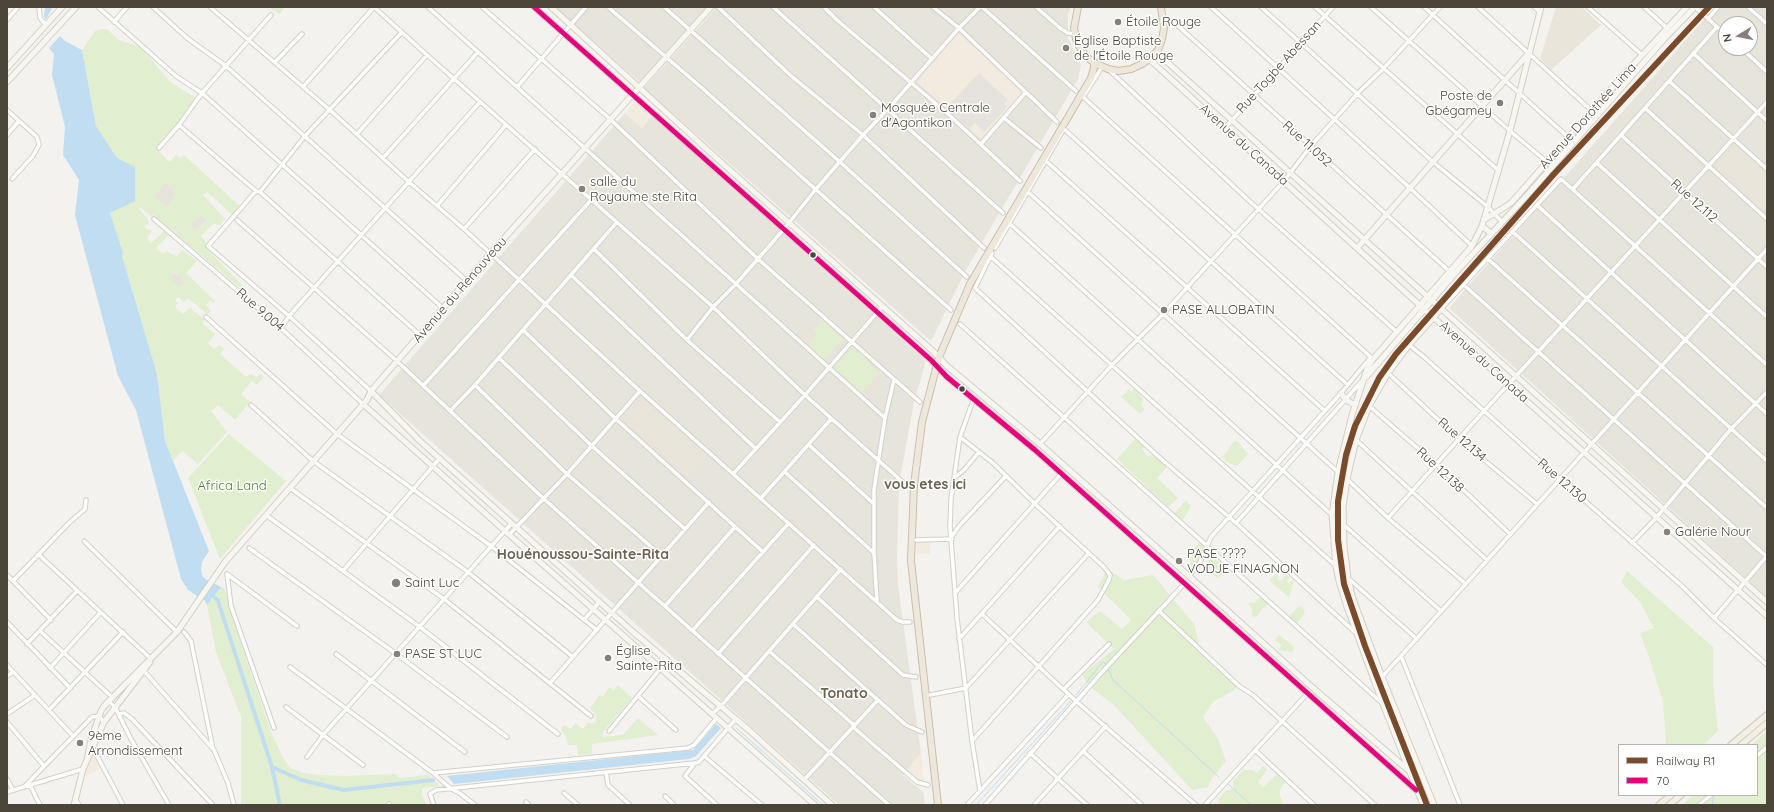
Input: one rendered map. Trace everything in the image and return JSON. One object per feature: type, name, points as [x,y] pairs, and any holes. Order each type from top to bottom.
[{"type":"highway","points":[[1078,7],[1074,20],[1075,34],[1081,50],[1094,63],[1105,68],[1128,70],[1139,66],[1156,52],[1163,36],[1164,19],[1161,7]]},
{"type":"highway","points":[[938,805],[913,586],[911,541],[914,485],[919,440],[939,357],[970,284],[1091,78],[1094,63]]},
{"type":"main road","points":[[7,68],[62,7]]},
{"type":"main road","points":[[7,82],[76,7]]},
{"type":"main road","points":[[534,7],[634,94],[705,161],[1185,583],[1307,694],[1416,790]]},
{"type":"main road","points":[[551,7],[712,154],[883,306],[947,366],[1040,444],[1318,693],[1408,770]]},
{"type":"main road","name":"Avenue du Renouveau","points":[[177,632],[214,577],[365,402],[371,391],[444,309],[491,253],[711,7]]},
{"type":"main road","name":"Avenue Dorothée Lima","points":[[1485,219],[1508,205],[1687,7]]},
{"type":"main road","name":"Avenue Dorothée Lima","points":[[1365,378],[1664,39],[1695,7]]},
{"type":"main road","points":[[1421,804],[1343,595],[1336,567],[1332,515],[1338,472],[1347,431],[1372,358],[1397,332],[1472,246],[1482,226],[1510,131],[1520,94],[1528,53],[1541,10]]},
{"type":"main road","name":"Avenue du Canada","points":[[1156,52],[1428,296],[1663,510],[1767,602]]},
{"type":"main road","points":[[1358,247],[1528,53]]},
{"type":"main road","name":"Avenue du Canada","points":[[1149,59],[1358,247],[1425,310],[1767,616]]},
{"type":"main road","points":[[705,161],[712,154]]},
{"type":"main road","points":[[1508,205],[1514,210]]},
{"type":"main road","points":[[1482,226],[1492,234]]},
{"type":"main road","points":[[1434,805],[1382,677],[1352,596],[1348,578],[1343,507],[1347,479],[1356,440],[1370,406],[1388,373],[1409,345],[1441,309]]},
{"type":"main road","points":[[371,391],[420,441],[675,668],[721,706],[832,805]]},
{"type":"main road","points":[[1341,393],[1346,400],[1355,405]]},
{"type":"main road","points":[[365,402],[509,535],[815,805]]},
{"type":"main road","points":[[1681,540],[1688,532]]},
{"type":"main road","points":[[87,760],[91,740],[99,716],[110,699],[177,632]]},
{"type":"main road","points":[[75,802],[83,768],[104,722],[157,653]]},
{"type":"main road","points":[[1732,744],[1767,715]]},
{"type":"main road","points":[[1742,744],[1767,723]]},
{"type":"main road","points":[[1659,805],[1670,796]]},
{"type":"main road","points":[[1669,805],[1680,796]]},
{"type":"street","points":[[7,20],[18,7]]},
{"type":"street","points":[[39,7],[40,18],[46,25]]},
{"type":"street","points":[[98,7],[176,76],[202,93],[444,309]]},
{"type":"street","points":[[114,22],[128,7]]},
{"type":"street","points":[[153,7],[187,38],[226,66],[467,281]]},
{"type":"street","points":[[210,7],[249,39],[491,253],[640,391],[897,620],[910,622]]},
{"type":"street","points":[[303,87],[374,7],[506,126],[535,149],[713,307],[831,419],[905,484]]},
{"type":"street","points":[[428,7],[518,86],[735,285],[885,418]]},
{"type":"street","points":[[482,7],[610,119],[758,259],[920,402]]},
{"type":"street","points":[[518,86],[586,7]]},
{"type":"street","points":[[608,7],[816,189],[951,310]]},
{"type":"street","points":[[664,7],[840,162],[967,277]]},
{"type":"street","points":[[718,7],[790,75],[863,134],[984,248]]},
{"type":"street","points":[[774,7],[1003,213]]},
{"type":"street","points":[[824,7],[981,144],[1020,181]]},
{"type":"street","points":[[874,7],[932,59]]},
{"type":"street","points":[[933,7],[958,28],[1057,122]]},
{"type":"street","points":[[687,340],[713,307],[758,259],[863,134],[888,109],[958,28],[981,7],[1076,91]]},
{"type":"street","points":[[1036,7],[1060,28],[1068,33],[1075,34]]},
{"type":"street","points":[[1210,7],[1472,246]]},
{"type":"street","points":[[1262,7],[1433,162],[1488,207],[1502,222]]},
{"type":"street","points":[[1315,7],[1499,171]]},
{"type":"street","name":"Rue Togbe Abessan","points":[[1225,128],[1333,7]]},
{"type":"street","points":[[1371,7],[1547,162]]},
{"type":"street","points":[[1424,7],[1569,138]]},
{"type":"street","points":[[1040,444],[1112,365],[1163,314],[1284,181],[1310,147],[1358,93],[1384,68],[1440,7]]},
{"type":"street","points":[[1478,7],[1592,111]]},
{"type":"street","points":[[1534,7],[1541,10]]},
{"type":"street","points":[[1588,7],[1642,55]]},
{"type":"street","points":[[1644,7],[1667,28]]},
{"type":"street","points":[[1573,189],[1717,26],[1695,7]]},
{"type":"street","points":[[1708,19],[1718,7]]},
{"type":"street","points":[[1748,7],[1767,24]]},
{"type":"street","points":[[160,148],[179,126],[202,93],[271,15]]},
{"type":"street","name":"Rue 11.052","points":[[1164,19],[1176,24],[1310,147],[1387,214],[1449,271]]},
{"type":"street","points":[[258,192],[305,136],[402,32]]},
{"type":"street","points":[[275,62],[302,34]]},
{"type":"street","points":[[383,158],[453,78],[478,52]]},
{"type":"street","points":[[1693,54],[1767,121]]},
{"type":"street","points":[[357,134],[427,55]]},
{"type":"street","points":[[1749,56],[1767,72]]},
{"type":"street","points":[[1358,635],[975,288],[990,256],[1064,129],[1083,97],[1105,68],[1397,332]]},
{"type":"street","points":[[1669,81],[1767,168]]},
{"type":"street","points":[[981,144],[1026,92]]},
{"type":"street","points":[[1083,97],[1372,358],[1228,517],[1211,538],[1200,562],[1189,576]]},
{"type":"street","points":[[282,328],[289,316],[315,289],[480,102]]},
{"type":"street","points":[[1388,518],[1508,384],[1767,102]]},
{"type":"street","points":[[1645,108],[1767,219]]},
{"type":"street","points":[[7,110],[37,138],[39,144],[33,156],[12,179]]},
{"type":"street","points":[[1004,118],[1041,148]]},
{"type":"street","points":[[7,135],[19,121]]},
{"type":"street","points":[[179,126],[339,262],[420,335]]},
{"type":"street","points":[[437,206],[506,126]]},
{"type":"street","points":[[1064,129],[1348,385]]},
{"type":"street","name":"Rue 12.112","points":[[1621,135],[1767,267]]},
{"type":"street","points":[[464,229],[535,149]]},
{"type":"street","points":[[1046,161],[1325,411]]},
{"type":"street","points":[[1597,163],[1767,317]]},
{"type":"street","points":[[1441,309],[1562,179],[1767,365]]},
{"type":"street","name":"Rue 9.004","points":[[258,192],[208,246],[289,316],[371,391]]},
{"type":"street","points":[[1028,192],[1338,472]]},
{"type":"street","points":[[424,386],[592,199]]},
{"type":"street","points":[[1538,206],[1767,414]]},
{"type":"street","name":"Rue 9.004","points":[[154,219],[282,328],[365,402]]},
{"type":"street","points":[[237,220],[397,361],[544,499],[889,805]]},
{"type":"street","points":[[450,411],[476,385],[617,222]]},
{"type":"street","points":[[1009,224],[1332,515]]},
{"type":"street","points":[[1513,232],[1767,461]]},
{"type":"street","points":[[594,249],[687,340],[780,422]]},
{"type":"street","points":[[1382,677],[1767,249]]},
{"type":"street","points":[[990,256],[1336,567]]},
{"type":"street","points":[[1488,259],[1638,392],[1708,457],[1767,508]]},
{"type":"street","points":[[571,275],[756,450]]},
{"type":"street","points":[[1464,285],[1767,557],[1714,618]]},
{"type":"street","points":[[733,474],[883,306]]},
{"type":"street","points":[[206,317],[337,434],[491,546],[597,630]]},
{"type":"street","points":[[960,324],[1206,547],[1383,704]]},
{"type":"street","points":[[523,330],[616,419],[763,552]]},
{"type":"street","name":"Rue 12.130","points":[[1409,345],[1682,586],[1714,618],[1767,665]]},
{"type":"street","points":[[499,358],[592,446],[685,529]]},
{"type":"street","name":"Rue 12.134","points":[[1388,373],[1459,439],[1537,504]]},
{"type":"street","points":[[1236,523],[1365,378]]},
{"type":"street","points":[[877,601],[874,553],[874,504],[878,460],[885,418],[894,380]]},
{"type":"street","points":[[476,385],[567,474],[662,556]]},
{"type":"street","points":[[509,535],[567,474],[640,391]]},
{"type":"street","points":[[1632,543],[1663,510],[1731,429],[1767,392]]},
{"type":"street","points":[[974,398],[960,437],[954,478],[950,527],[959,639],[980,791]]},
{"type":"street","points":[[251,405],[314,461],[468,572],[574,657]]},
{"type":"street","name":"Rue 12.138","points":[[1370,406],[1437,465],[1510,534]]},
{"type":"street","points":[[761,498],[831,419]]},
{"type":"street","points":[[960,437],[1006,476],[1108,571],[1110,580],[1098,600],[972,741]]},
{"type":"street","points":[[1356,440],[1487,560]]},
{"type":"street","points":[[809,445],[874,504]]},
{"type":"street","points":[[954,478],[964,470],[979,452]]},
{"type":"street","points":[[343,571],[440,458]]},
{"type":"street","points":[[785,472],[874,553]]},
{"type":"street","points":[[956,592],[1061,474]]},
{"type":"street","points":[[952,537],[960,525],[1006,476]]},
{"type":"street","points":[[1347,479],[1388,518],[1466,584]]},
{"type":"street","points":[[290,488],[444,599],[591,716]]},
{"type":"street","points":[[13,581],[68,523],[85,509],[86,500]]},
{"type":"street","points":[[550,683],[709,502]]},
{"type":"street","points":[[266,515],[420,627],[558,734]]},
{"type":"street","points":[[307,757],[346,708],[512,523]]},
{"type":"street","points":[[692,630],[788,523]]},
{"type":"street","points":[[1343,524],[1441,611]]},
{"type":"street","points":[[959,639],[1060,526]]},
{"type":"street","points":[[665,606],[735,527]]},
{"type":"street","points":[[916,540],[952,537]]},
{"type":"street","points":[[84,541],[177,632]]},
{"type":"street","points":[[718,654],[814,545]]},
{"type":"street","points":[[249,548],[395,653],[507,737]]},
{"type":"street","points":[[930,695],[966,688],[1089,553]]},
{"type":"street","points":[[39,555],[148,656]]},
{"type":"street","points":[[712,714],[746,678],[841,569]]},
{"type":"street","points":[[274,728],[232,606],[227,574],[297,626]]},
{"type":"street","points":[[7,575],[51,620]]},
{"type":"street","points":[[1348,578],[1417,639]]},
{"type":"street","points":[[985,805],[1110,663],[1185,583]]},
{"type":"street","points":[[28,644],[77,591]]},
{"type":"street","points":[[817,597],[903,675],[916,677]]},
{"type":"street","points":[[584,620],[600,601]]},
{"type":"street","points":[[1160,611],[1239,686],[1253,695],[1375,805]]},
{"type":"street","points":[[50,668],[100,613]]},
{"type":"street","points":[[982,615],[1077,702],[1196,805]]},
{"type":"street","points":[[7,622],[70,688]]},
{"type":"street","points":[[793,624],[877,701],[906,725],[922,732]]},
{"type":"street","points":[[40,631],[110,699],[169,805]]},
{"type":"street","points":[[49,710],[85,674],[123,632]]},
{"type":"street","points":[[184,632],[192,641],[214,750],[234,805]]},
{"type":"street","points":[[1064,689],[1109,644]]},
{"type":"street","points":[[769,651],[917,782],[928,785]]},
{"type":"street","points":[[336,654],[465,752]]},
{"type":"street","points":[[1402,656],[1460,805]]},
{"type":"street","points":[[7,665],[73,736]]},
{"type":"street","points":[[290,667],[433,773],[450,788],[461,794],[475,805]]},
{"type":"street","points":[[609,731],[660,669]]},
{"type":"street","points":[[144,671],[214,750]]},
{"type":"street","points":[[7,676],[13,672]]},
{"type":"street","points":[[967,805],[1069,694]]},
{"type":"street","points":[[1205,805],[1307,694]]},
{"type":"street","points":[[7,714],[35,695]]},
{"type":"street","points":[[638,696],[676,730]]},
{"type":"street","points":[[804,780],[877,701]]},
{"type":"street","points":[[286,707],[363,765]]},
{"type":"street","points":[[119,714],[124,713],[132,719],[213,805]]},
{"type":"street","points":[[24,787],[92,717],[99,716],[104,722]]},
{"type":"street","points":[[433,773],[688,748],[694,745],[716,719]]},
{"type":"street","points":[[718,805],[685,776],[735,720]]},
{"type":"street","points":[[7,722],[44,766]]},
{"type":"street","points":[[1034,805],[1106,726]]},
{"type":"street","points":[[1758,755],[1767,747]]},
{"type":"street","points":[[93,748],[124,805]]},
{"type":"street","points":[[1255,750],[1314,805]]},
{"type":"street","points":[[1083,751],[1142,805]]},
{"type":"street","points":[[1030,753],[1088,805]]},
{"type":"street","points":[[704,756],[762,805]]},
{"type":"street","points":[[434,805],[430,796],[432,791],[450,788],[695,763]]},
{"type":"street","points":[[7,792],[83,768]]},
{"type":"street","points":[[606,772],[608,785],[630,805]]},
{"type":"street","points":[[7,779],[13,790]]},
{"type":"street","points":[[30,785],[40,805]]},
{"type":"street","points":[[564,793],[578,805]]},
{"type":"street","points":[[664,796],[674,805]]},
{"type":"street","points":[[1699,805],[1710,796]]},
{"type":"street","points":[[75,802],[79,805]]},
{"type":"shaded area","points":[[555,7],[709,7],[642,84]]},
{"type":"shaded area","points":[[717,7],[1071,7],[1068,14],[1068,38],[1081,65],[1078,79],[967,268],[931,341],[644,88]]},
{"type":"shaded area","points":[[1556,7],[1582,7],[1601,25],[1551,70],[1540,59]]},
{"type":"shaded area","points":[[1715,7],[1767,7],[1767,597],[1449,308]]},
{"type":"shaded area","points":[[958,33],[1024,91],[981,139],[917,82]]},
{"type":"shaded area","points":[[979,73],[1008,100],[1004,104],[1007,107],[984,132],[975,123],[970,128],[946,108]]},
{"type":"shaded area","points":[[636,100],[653,115],[642,128],[625,113]]},
{"type":"shaded area","points":[[625,113],[642,128],[653,115],[926,361],[914,402],[899,484],[897,559],[898,585],[921,753],[903,775],[923,792],[925,805],[839,805],[379,395]]},
{"type":"shaded area","points":[[1734,144],[1767,174],[1767,213],[1713,166]]},
{"type":"shaded area","points":[[165,182],[176,192],[168,207],[154,196]]},
{"type":"shaded area","points":[[201,216],[207,220],[196,231],[194,231],[189,225]]},
{"type":"shaded area","points":[[172,273],[181,275],[184,282],[182,286],[179,287],[170,280]]},
{"type":"shaded area","points":[[640,397],[707,456],[688,478],[621,418]]},
{"type":"shaded area","points":[[917,542],[930,542],[930,554],[917,554]]},
{"type":"shaded area","points":[[93,753],[102,768],[84,777]]},
{"type":"shaded area","points":[[921,753],[924,782],[918,781],[906,771]]},
{"type":"green space","points":[[268,7],[285,7],[280,14]]},
{"type":"green space","points":[[107,29],[119,40],[141,47],[170,82],[196,98],[177,125],[156,149],[170,162],[176,155],[181,158],[184,155],[242,208],[235,217],[207,192],[203,195],[225,219],[219,226],[214,223],[201,236],[208,245],[206,248],[245,288],[243,290],[153,215],[151,216],[141,208],[139,209],[150,222],[144,226],[148,230],[150,229],[152,231],[147,238],[151,243],[164,231],[169,235],[156,248],[163,254],[167,251],[176,257],[182,250],[197,261],[186,273],[215,301],[213,303],[210,300],[206,305],[211,311],[207,314],[188,298],[184,302],[178,297],[175,300],[178,303],[175,307],[183,314],[190,308],[204,319],[203,324],[215,334],[208,343],[214,349],[219,345],[224,349],[220,354],[246,377],[250,374],[257,377],[260,374],[264,377],[257,385],[252,381],[241,394],[250,402],[235,420],[218,405],[211,411],[227,432],[198,464],[182,451],[173,461],[165,441],[157,374],[122,256],[123,253],[110,213],[117,158],[96,126],[82,50],[95,31]],"holes":[[[165,183],[175,192],[168,207],[154,196]],[[202,216],[207,220],[196,231],[194,231],[189,225]],[[172,273],[174,273],[181,276],[184,282],[182,286],[179,287],[171,280]]]},
{"type":"green space","points":[[822,320],[843,339],[824,360],[807,345],[817,334],[813,330]]},
{"type":"green space","points":[[852,347],[880,373],[862,393],[834,368]]},
{"type":"green space","points":[[1129,389],[1131,392],[1134,389],[1140,394],[1143,400],[1141,405],[1145,409],[1140,414],[1121,397]]},
{"type":"green space","name":"Africa Land","points":[[229,434],[286,481],[220,559],[188,478]]},
{"type":"green space","points":[[1136,438],[1144,446],[1142,449],[1148,456],[1154,455],[1167,467],[1157,478],[1178,498],[1168,507],[1117,459]]},
{"type":"green space","points":[[1234,441],[1237,441],[1248,454],[1237,466],[1226,462],[1223,457]]},
{"type":"green space","points":[[1186,500],[1191,506],[1182,522],[1173,515]]},
{"type":"green space","points":[[1199,543],[1203,543],[1206,549],[1205,554],[1195,566],[1189,570],[1188,567],[1191,561],[1186,556]]},
{"type":"green space","points":[[1212,558],[1228,567],[1218,578],[1211,574],[1214,570],[1207,565],[1208,560]]},
{"type":"green space","points":[[1107,569],[1124,580],[1153,575],[1194,624],[1201,652],[1239,687],[1213,702],[1203,717],[1218,739],[1226,761],[1211,780],[1208,787],[1192,790],[1114,705],[1090,687],[1082,675],[1114,649],[1086,622],[1100,611],[1122,629],[1131,620],[1098,587]]},
{"type":"green space","points":[[1283,569],[1277,577],[1278,581],[1282,580],[1285,574],[1290,577],[1286,582],[1289,583],[1294,579],[1289,597],[1270,580],[1279,570]]},
{"type":"green space","points":[[1627,571],[1713,647],[1713,682],[1718,731],[1704,744],[1666,744],[1663,701],[1640,633],[1654,628],[1640,602],[1621,582]]},
{"type":"green space","points":[[221,587],[224,588],[226,593],[233,620],[271,732],[282,756],[290,768],[304,773],[319,775],[345,776],[395,774],[400,778],[428,775],[440,786],[422,788],[422,795],[427,805],[241,805],[241,717],[216,652],[207,605]]},
{"type":"green space","points":[[1261,596],[1269,604],[1262,609],[1257,616],[1252,617],[1252,609],[1248,604],[1251,602],[1255,603]]},
{"type":"green space","points":[[1299,606],[1305,610],[1303,616],[1295,624],[1289,616]]},
{"type":"green space","points":[[1279,635],[1292,645],[1294,649],[1292,652],[1279,650],[1281,645],[1275,640]]},
{"type":"green space","points":[[618,685],[632,698],[603,732],[602,737],[623,735],[638,718],[658,735],[592,744],[592,754],[578,755],[577,745],[568,745],[565,735],[561,730],[564,725],[571,729],[575,723],[583,729],[588,723],[596,722],[596,715],[590,709],[599,695],[603,697],[609,687],[614,690]]},
{"type":"green space","points":[[1767,731],[1767,805],[1682,805],[1692,796],[1758,796],[1758,744],[1752,744]]},
{"type":"green space","points":[[1263,766],[1267,770],[1258,782],[1263,787],[1277,774],[1285,782],[1280,790],[1280,796],[1284,805],[1221,805],[1219,803],[1218,801],[1225,791],[1233,789],[1233,781],[1243,770],[1253,770],[1257,773]]},
{"type":"water","points":[[45,7],[53,7],[46,19],[44,17]]},
{"type":"water","points":[[60,36],[65,41],[82,50],[96,126],[117,158],[135,167],[135,201],[110,213],[123,253],[122,256],[157,374],[165,441],[209,551],[202,562],[202,575],[205,579],[221,587],[207,605],[205,601],[188,590],[181,579],[136,410],[118,376],[75,215],[79,180],[63,155],[65,127],[52,75],[54,54],[49,48]]},
{"type":"water","points":[[716,724],[721,728],[696,756],[689,759],[454,784],[447,776],[693,750]]},
{"type":"waterway","points":[[210,592],[218,601],[272,767],[280,805]]},
{"type":"waterway","points":[[1076,695],[1103,662],[1106,665]]},
{"type":"waterway","points":[[1108,668],[1113,680],[1219,777]]},
{"type":"waterway","points":[[976,805],[1071,701]]},
{"type":"waterway","points":[[736,728],[823,805]]},
{"type":"waterway","points":[[272,767],[301,780],[344,790],[433,780]]},
{"type":"waterway","points":[[1228,784],[1251,805]]},
{"type":"waterway","points":[[1712,805],[1714,796]]},
{"type":"rail line","name":"R1","points":[[1427,805],[1365,646],[1344,584],[1338,540],[1338,501],[1346,455],[1355,426],[1379,378],[1396,354],[1554,174],[1709,7]]},
{"type":"transit line","name":"70","points":[[534,7],[931,360],[947,377],[1035,450],[1416,790]]},
{"type":"place","name":"Étoile Rouge","points":[[1118,22]]},
{"type":"place","name":"Église Baptiste de l'Étoile Rouge","points":[[1066,48]]},
{"type":"place","name":"Poste de Gbégamey","points":[[1500,103]]},
{"type":"place","name":"Mosquée Centrale d'Agontikon","points":[[873,115]]},
{"type":"place","name":"salle du Royaume ste Rita","points":[[582,189]]},
{"type":"place","name":"PASE ALLOBATIN","points":[[1164,310]]},
{"type":"place","name":"Galérie Nour","points":[[1667,532]]},
{"type":"place","name":"PASE ???? VODJE FINAGNON","points":[[1179,561]]},
{"type":"place","name":"Saint Luc","points":[[396,583]]},
{"type":"place","name":"PASE ST LUC","points":[[397,654]]},
{"type":"place","name":"Église Sainte-Rita","points":[[608,658]]},
{"type":"place","name":"9ème Arrondissement","points":[[80,743]]},
{"type":"district","name":"vous etes ici","points":[[925,485]]},
{"type":"district","name":"Houénoussou-Sainte-Rita","points":[[583,555]]},
{"type":"district","name":"Tonato","points":[[844,694]]}]
